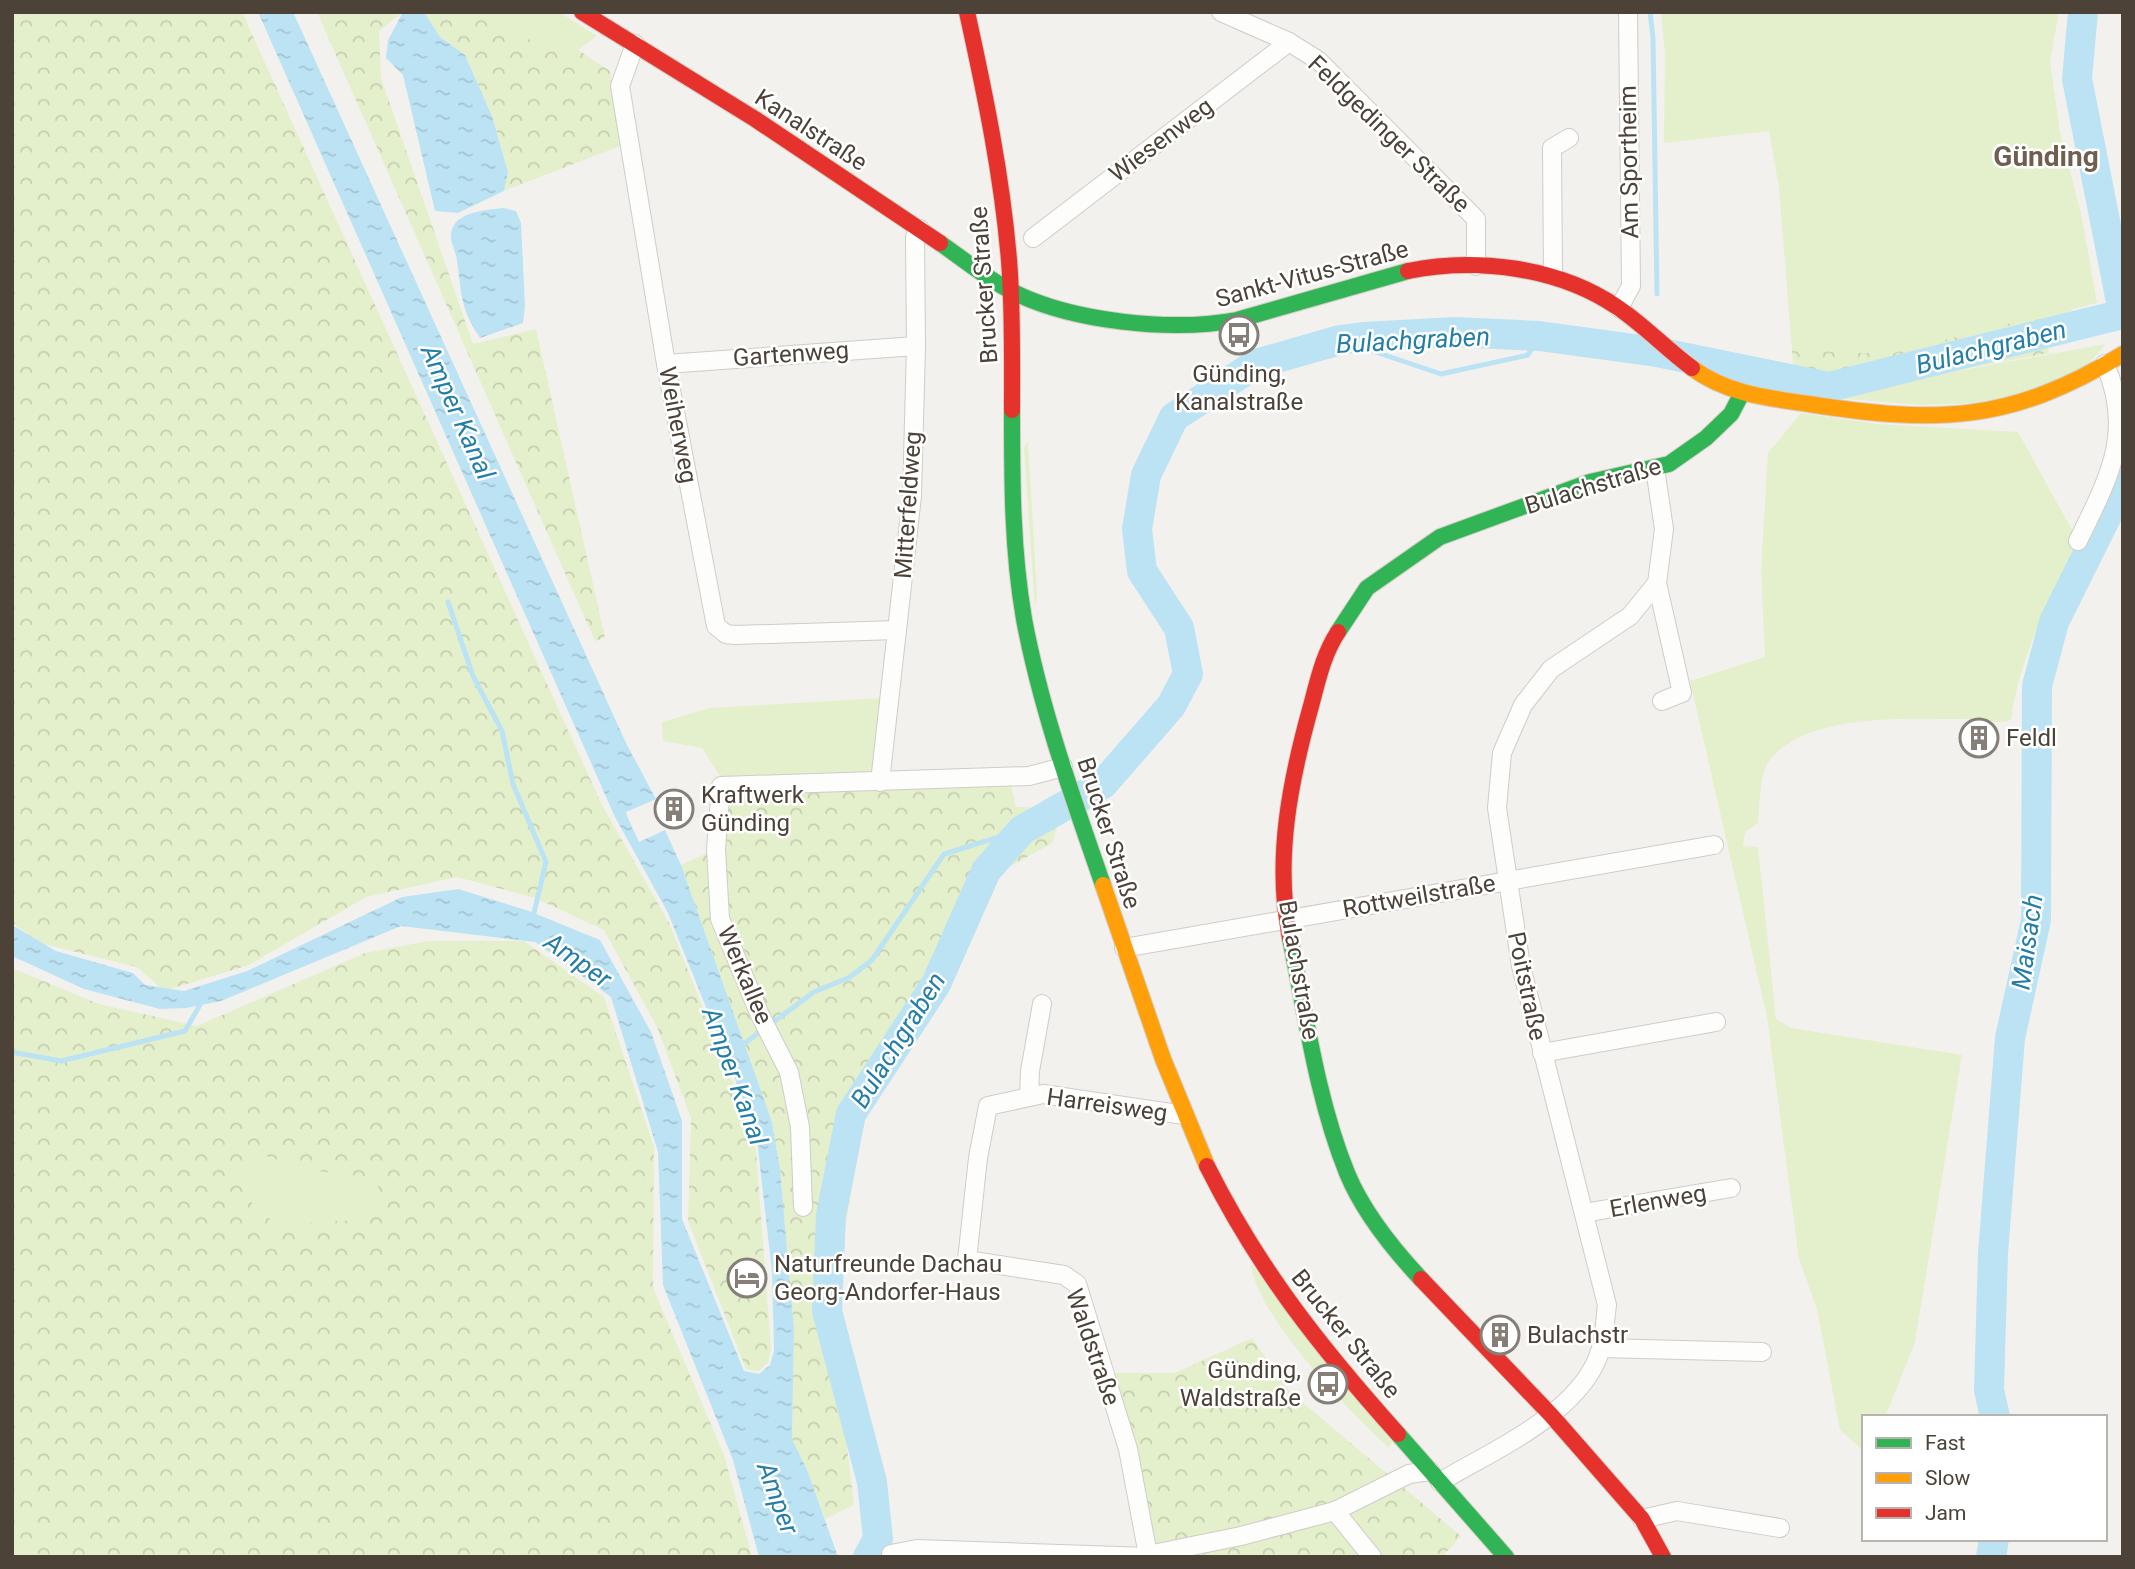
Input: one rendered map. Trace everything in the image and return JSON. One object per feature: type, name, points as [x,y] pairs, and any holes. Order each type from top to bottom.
[{"type":"street","name":"Kanalstraße","points":[[582,12],[920,229],[1011,291]]},
{"type":"street","name":"Brucker Straße","points":[[967,12],[997,168],[1011,291],[1017,560],[1024,616],[1038,679],[1068,785],[1124,948],[1184,1115],[1229,1208],[1289,1306],[1506,1557]]},
{"type":"street","name":"Feldgedinger Straße","points":[[1221,12],[1289,42],[1319,61],[1476,219],[1476,266]]},
{"type":"street","name":"Am Sportheim","points":[[1619,308],[1631,286],[1628,12]]},
{"type":"street","name":"Wiesenweg","points":[[1033,237],[1289,42]]},
{"type":"street","name":"Weiherweg","points":[[635,44],[620,86],[666,365],[716,626],[726,634],[735,635],[897,630]]},
{"type":"street","points":[[1553,275],[1552,148],[1569,138]]},
{"type":"street","name":"Mitterfeldweg","points":[[880,782],[912,496],[916,346],[915,237],[920,229]]},
{"type":"street","name":"Sankt-Vitus-Straße","points":[[1011,291],[1038,302],[1091,314],[1182,326],[1207,326],[1239,320],[1346,285],[1419,267],[1476,266],[1553,275],[1589,290],[1619,308],[1688,367],[1742,393],[1851,412],[1945,417],[2021,406],[2082,381],[2114,359]]},
{"type":"street","name":"Gartenweg","points":[[666,365],[916,346]]},
{"type":"street","points":[[2078,541],[2109,476],[2121,430],[2114,359]]},
{"type":"street","name":"Bulachstraße","points":[[1662,1557],[1642,1519],[1551,1415],[1394,1251],[1348,1175],[1321,1091],[1286,919],[1284,832],[1298,752],[1326,650],[1361,594],[1440,537],[1590,482],[1669,464],[1706,438],[1731,414],[1742,393]]},
{"type":"street","points":[[1655,468],[1664,529],[1657,583],[1682,693],[1662,701]]},
{"type":"street","name":"Poitstraße","points":[[1435,1476],[1551,1415],[1588,1379],[1601,1348],[1607,1305],[1542,1053],[1506,880],[1496,808],[1502,753],[1523,705],[1552,669],[1630,616],[1657,583]]},
{"type":"street","name":"Werkallee","points":[[803,1207],[800,1127],[789,1072],[761,1017],[720,919],[716,849],[721,786],[1029,775],[1063,767]]},
{"type":"street","name":"Rottweilstraße","points":[[1124,948],[1714,845]]},
{"type":"street","name":"Harreisweg","points":[[1029,1097],[1030,1071],[1042,1004]]},
{"type":"street","points":[[1542,1053],[1716,1022]]},
{"type":"street","name":"Harreisweg","points":[[997,1102],[1043,1094],[1184,1115]]},
{"type":"street","name":"Waldstraße","points":[[997,1102],[988,1107],[984,1116],[967,1260],[1064,1275],[1076,1284],[1128,1449],[1148,1556]]},
{"type":"street","name":"Erlenweg","points":[[1584,1213],[1731,1188]]},
{"type":"street","points":[[1601,1348],[1762,1352]]},
{"type":"street","points":[[891,1554],[917,1549],[1148,1556],[1241,1536],[1335,1511],[1409,1474],[1435,1476]]},
{"type":"street","points":[[1642,1519],[1677,1510],[1780,1528]]},
{"type":"street","points":[[1335,1511],[1372,1557]]},
{"type":"green space","points":[[12,12],[242,12],[602,805],[669,923],[755,1138],[771,1349],[768,1363],[758,1371],[746,1369],[688,1221],[691,1118],[657,1027],[604,930],[535,898],[457,877],[366,897],[249,965],[164,991],[137,967],[43,944],[12,923]]},
{"type":"green space","points":[[317,12],[403,12],[379,31],[381,78],[473,344],[536,329],[605,638],[595,641]]},
{"type":"green space","points":[[424,12],[487,12],[544,49],[578,50],[610,71],[620,146],[504,191],[508,172],[492,116],[465,55],[440,37]]},
{"type":"green space","points":[[487,12],[559,12],[597,36],[578,50],[544,49]]},
{"type":"green space","points":[[1661,12],[2059,12],[2050,61],[2060,133],[2081,213],[2097,303],[1890,354],[1792,350],[1779,188],[1769,131],[1664,143],[1665,53]]},
{"type":"green space","points":[[2070,308],[2079,318],[2048,342],[2049,353],[1842,392],[1794,386],[1792,350],[1890,354]]},
{"type":"green space","points":[[2106,344],[2085,368],[2018,395],[1978,403],[1921,405],[1797,395],[1794,386],[1842,392]]},
{"type":"green space","points":[[1801,413],[1877,424],[2018,432],[2078,541],[2029,650],[2011,720],[1889,719],[1833,726],[1808,733],[1787,744],[1766,766],[1758,823],[1745,832],[1743,846],[1758,847],[1776,1019],[1791,1028],[1962,1055],[1915,1342],[1886,1415],[1862,1415],[1862,1449],[1840,1430],[1817,1309],[1799,1259],[1767,1017],[1690,681],[1765,657],[1761,571],[1768,453]]},
{"type":"green space","points":[[1028,441],[1037,594],[1035,610],[1024,448]]},
{"type":"green space","points":[[883,698],[874,773],[722,779],[702,748],[663,741],[662,722],[710,708]]},
{"type":"green space","points":[[1009,777],[1016,807],[1051,808],[1058,825],[1052,843],[993,876],[949,986],[865,1111],[836,1281],[838,1372],[854,1505],[825,1519],[808,1472],[792,1439],[794,1329],[780,1169],[772,1122],[681,865],[724,845],[726,800],[763,794],[889,790]]},
{"type":"green space","points":[[429,941],[524,941],[604,997],[654,1147],[653,1288],[724,1455],[752,1557],[16,1557],[12,1543],[12,968],[99,1004],[197,1026],[365,953]],"holes":[[[254,1152],[308,1170],[374,1178],[384,1200],[368,1219],[278,1225],[258,1209],[248,1194],[247,1177]]]},
{"type":"green space","points":[[254,1152],[308,1170],[374,1178],[384,1200],[368,1219],[278,1225],[258,1208],[248,1194],[247,1177]]},
{"type":"green space","points":[[1251,1264],[1392,1442],[1389,1448],[1330,1388],[1286,1335],[1257,1285]]},
{"type":"green space","points":[[1252,1338],[1289,1391],[1461,1536],[1442,1557],[1151,1557],[1111,1373],[1175,1373]]},
{"type":"water","points":[[258,12],[293,12],[627,745],[656,799],[626,812],[627,816],[639,842],[665,830],[681,865],[772,1122],[780,1169],[794,1329],[792,1439],[808,1472],[838,1557],[759,1557],[733,1460],[663,1285],[658,1152],[611,997],[535,942],[401,926],[221,1001],[186,1008],[160,1009],[84,989],[12,956],[12,925],[56,951],[133,973],[145,985],[184,991],[247,971],[402,897],[458,889],[529,911],[600,940],[651,1032],[682,1121],[682,1219],[744,1371],[759,1374],[770,1365],[774,1351],[772,1272],[756,1131],[668,913],[615,817]]},
{"type":"water","points":[[403,12],[424,12],[440,37],[465,55],[492,116],[508,172],[504,191],[458,213],[435,211],[403,75],[386,58],[388,40]]},
{"type":"water","points":[[503,208],[516,211],[521,223],[525,306],[523,323],[480,338],[463,301],[451,234],[454,225],[463,217]]},
{"type":"waterway","points":[[1650,12],[1653,38],[1657,294]]},
{"type":"waterway","name":"Maisach","points":[[2083,12],[2077,79],[2123,312]]},
{"type":"waterway","name":"Bulachgraben","points":[[868,1557],[878,1539],[872,1482],[827,1311],[831,1215],[851,1114],[936,984],[986,871],[1022,830],[1103,784],[1171,706],[1188,674],[1179,628],[1142,571],[1137,529],[1146,475],[1174,417],[1256,364],[1340,340],[1363,337],[1455,332],[1539,336],[1657,352],[1829,387],[2123,314]]},
{"type":"waterway","points":[[1340,340],[1441,374],[1528,355],[1539,336]]},
{"type":"waterway","name":"Maisach","points":[[1995,1415],[1989,1390],[1993,1253],[2010,1038],[2036,920],[2037,686],[2054,622],[2123,483]]},
{"type":"waterway","points":[[448,602],[473,676],[502,731],[513,784],[546,862],[533,917]]},
{"type":"waterway","name":"Bulachgraben","points":[[741,1046],[814,992],[850,977],[872,960],[944,854],[1022,830]]},
{"type":"waterway","points":[[12,1052],[61,1061],[185,1031],[201,1003]]},
{"type":"waterway","name":"Maisach","points":[[1991,1557],[1994,1541]]},
{"type":"traffic: fast","points":[[940,243],[993,280],[1036,302],[1092,317],[1153,324],[1182,325],[1237,320],[1408,271]]},
{"type":"traffic: fast","points":[[1338,632],[1367,588],[1440,537],[1590,482],[1669,464],[1706,438],[1731,414],[1742,393]]},
{"type":"traffic: fast","points":[[1012,410],[1015,541],[1024,619],[1049,720],[1103,885]]},
{"type":"traffic: fast","points":[[1290,938],[1320,1087],[1347,1173],[1361,1202],[1421,1279]]},
{"type":"traffic: fast","points":[[1398,1434],[1506,1557]]},
{"type":"traffic: slow","points":[[1692,368],[1719,384],[1763,397],[1855,410],[1935,415],[1972,412],[2044,394],[2123,354]]},
{"type":"traffic: slow","points":[[1103,885],[1163,1059],[1207,1166]]},
{"type":"traffic: jam","points":[[582,12],[755,119],[940,243]]},
{"type":"traffic: jam","points":[[967,12],[992,135],[1006,229],[1011,298],[1012,410]]},
{"type":"traffic: jam","points":[[1408,271],[1461,265],[1543,274],[1594,293],[1617,307],[1692,368]]},
{"type":"traffic: jam","points":[[1290,938],[1285,909],[1284,851],[1291,792],[1319,677],[1328,650],[1338,632]]},
{"type":"traffic: jam","points":[[1207,1166],[1248,1240],[1293,1307],[1398,1434]]},
{"type":"traffic: jam","points":[[1421,1279],[1551,1415],[1642,1519],[1663,1557]]},
{"type":"place","name":"Günding, Kanalstraße","points":[[1239,335]]},
{"type":"place","name":"Feldl","points":[[1979,738]]},
{"type":"place","name":"Kraftwerk Günding","points":[[674,809]]},
{"type":"place","name":"Naturfreunde Dachau Georg-Andorfer-Haus","points":[[747,1278]]},
{"type":"place","name":"Bulachstr","points":[[1500,1335]]},
{"type":"place","name":"Günding, Waldstraße","points":[[1328,1384]]},
{"type":"district","name":"Günding","points":[[2046,156]]},
{"type":"water label","name":"Amper Kanal","points":[[458,412]]},
{"type":"water label","name":"Amper","points":[[578,960]]},
{"type":"water label","name":"Amper Kanal","points":[[735,1076]]},
{"type":"water label","name":"Amper","points":[[778,1498]]}]
